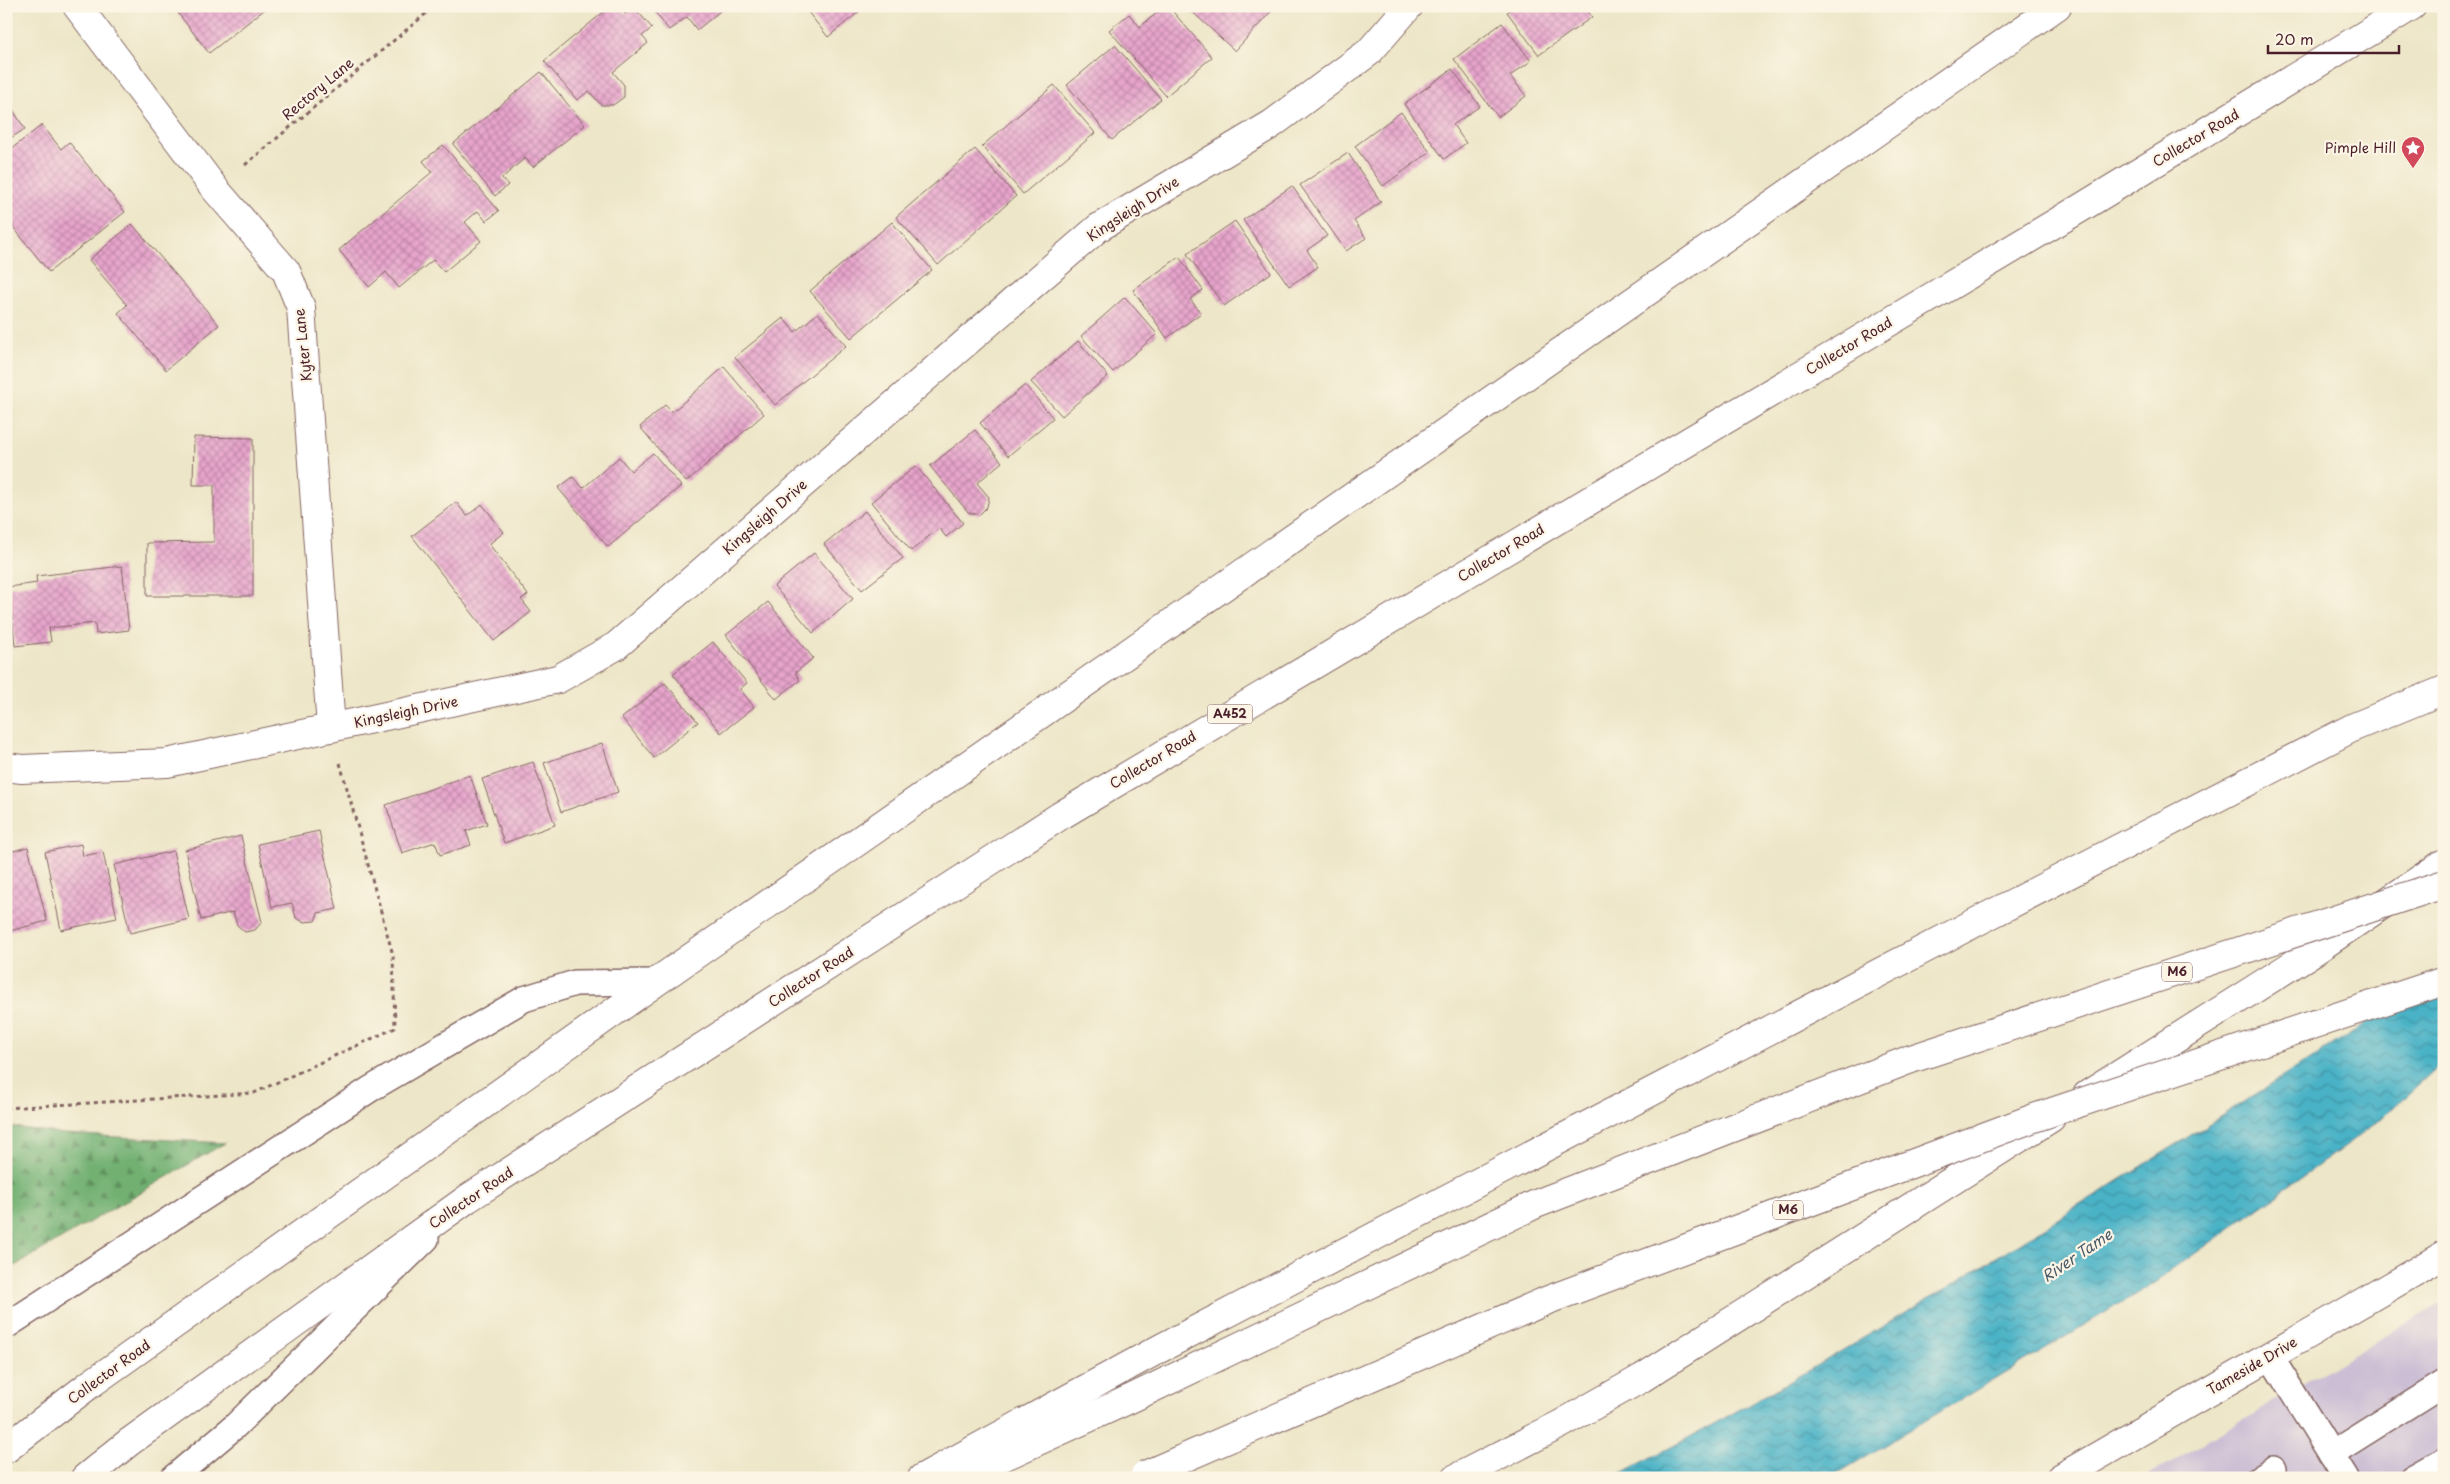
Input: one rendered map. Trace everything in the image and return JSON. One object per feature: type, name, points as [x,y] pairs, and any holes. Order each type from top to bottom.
[{"type":"main road","name":"Kyter Lane","points":[[77,6],[215,189],[286,271],[301,308],[331,728]]},
{"type":"main road","name":"Kingsleigh Drive","points":[[6,767],[22,769],[167,762],[558,679],[616,646],[1098,228],[1272,124],[1369,52],[1409,6]]},
{"type":"main road","name":"Collector Road","points":[[6,1449],[89,1385],[656,982],[2056,6]]},
{"type":"main road","name":"Collector Road","points":[[85,1478],[128,1443],[467,1199],[1060,816],[2080,209],[2412,6]]},
{"type":"main road","points":[[922,1478],[1170,1344],[1991,914],[2354,727],[2444,690]]},
{"type":"main road","points":[[1456,1478],[1561,1424],[1642,1378],[2316,950],[2444,862]]},
{"type":"main road","name":"M6","points":[[957,1478],[1141,1394],[1536,1204],[1911,1059],[2444,884]]},
{"type":"main road","name":"M6","points":[[1142,1476],[1548,1300],[2034,1118],[2444,981]]},
{"type":"main road","name":"Tameside Drive","points":[[2060,1478],[2444,1255]]},
{"type":"lane","points":[[6,1326],[372,1088],[524,999],[574,983],[656,982]]},
{"type":"lane","points":[[173,1478],[235,1426],[467,1199]]},
{"type":"lane","points":[[2270,1356],[2346,1478]]},
{"type":"lane","points":[[2331,1454],[2444,1383]]},
{"type":"lane","points":[[2412,1478],[2444,1460]]},
{"type":"path","name":"Rectory Lane","points":[[215,189],[435,6]]},
{"type":"path","points":[[6,1108],[254,1093],[395,1028],[393,954],[331,728]]},
{"type":"shaded area","points":[[2444,1301],[2444,1478],[2144,1478]]},
{"type":"green space","points":[[6,1126],[65,1134],[225,1143],[6,1271]]},
{"type":"water","name":"River Tame","points":[[2444,973],[2444,1061],[2372,1127],[2151,1285],[1830,1478],[1612,1478],[1773,1391],[1931,1297],[2189,1137]]},
{"type":"building","points":[[186,6],[269,6],[209,53],[178,13]]},
{"type":"building","points":[[611,6],[619,6],[625,14],[633,6],[652,28],[642,36],[648,43],[613,72],[624,85],[624,97],[613,105],[601,105],[589,91],[577,100],[544,61]]},
{"type":"building","points":[[650,6],[726,6],[697,30],[687,17],[669,30]]},
{"type":"building","points":[[803,6],[866,6],[828,37]]},
{"type":"building","points":[[1165,6],[1168,6],[1212,57],[1166,96],[1109,30],[1129,14],[1140,27]]},
{"type":"building","points":[[1186,6],[1276,6],[1235,51]]},
{"type":"building","points":[[1515,6],[1584,6],[1592,17],[1539,55],[1507,12]]},
{"type":"building","points":[[1502,23],[1531,61],[1510,76],[1526,96],[1498,117],[1454,59]]},
{"type":"building","points":[[1115,45],[1161,99],[1112,140],[1067,85]]},
{"type":"building","points":[[1452,69],[1480,106],[1453,125],[1466,143],[1444,159],[1404,104]]},
{"type":"building","points":[[541,72],[585,125],[533,167],[525,158],[502,178],[508,185],[495,196],[453,144]]},
{"type":"building","points":[[1054,85],[1095,133],[1023,194],[982,146]]},
{"type":"building","points":[[6,99],[25,129],[6,141]]},
{"type":"building","points":[[1401,112],[1430,152],[1383,186],[1355,146]]},
{"type":"building","points":[[42,125],[61,149],[69,142],[125,212],[49,272],[6,218],[6,153]]},
{"type":"building","points":[[443,145],[499,211],[486,221],[478,211],[465,222],[481,241],[444,272],[433,260],[399,288],[386,272],[369,287],[339,250],[432,172],[423,161]]},
{"type":"building","points":[[975,149],[1016,196],[938,265],[896,217]]},
{"type":"building","points":[[1348,153],[1381,202],[1354,221],[1366,238],[1346,251],[1300,185]]},
{"type":"building","points":[[1292,186],[1327,236],[1307,250],[1318,267],[1289,286],[1243,220]]},
{"type":"building","points":[[1235,221],[1271,273],[1224,306],[1187,254]]},
{"type":"building","points":[[892,222],[932,270],[851,338],[810,291]]},
{"type":"building","points":[[132,224],[219,325],[166,370],[118,313],[127,305],[89,260]]},
{"type":"building","points":[[1179,257],[1203,290],[1190,299],[1201,313],[1167,338],[1133,290]]},
{"type":"building","points":[[1125,297],[1157,334],[1113,372],[1081,336]]},
{"type":"building","points":[[818,313],[846,346],[775,405],[735,357],[783,318],[795,332]]},
{"type":"building","points":[[1078,341],[1108,376],[1062,416],[1031,382]]},
{"type":"building","points":[[724,367],[764,414],[686,482],[640,427],[665,405],[672,412]]},
{"type":"building","points":[[1025,385],[1053,418],[1008,456],[980,423]]},
{"type":"building","points":[[975,430],[1002,462],[977,483],[989,497],[987,507],[979,515],[968,512],[930,466]]},
{"type":"building","points":[[194,437],[253,438],[253,596],[147,596],[147,543],[214,542],[214,485],[193,485]]},
{"type":"building","points":[[653,453],[681,486],[608,547],[558,488],[573,477],[583,488],[619,457],[631,471]]},
{"type":"building","points":[[916,466],[963,523],[946,537],[939,528],[911,551],[871,502]]},
{"type":"building","points":[[456,502],[467,516],[482,504],[504,532],[489,544],[528,595],[521,599],[531,612],[494,641],[412,536]]},
{"type":"building","points":[[865,511],[903,558],[862,590],[824,544]]},
{"type":"building","points":[[814,553],[853,599],[813,633],[774,586]]},
{"type":"building","points":[[122,566],[129,630],[96,634],[95,623],[49,628],[51,642],[15,646],[9,587],[37,583],[36,576]]},
{"type":"building","points":[[768,602],[813,658],[795,673],[800,680],[776,699],[726,635]]},
{"type":"building","points":[[713,642],[747,683],[740,689],[754,707],[721,733],[673,674]]},
{"type":"building","points":[[665,683],[698,722],[654,758],[622,718]]},
{"type":"building","points":[[602,743],[618,792],[561,812],[544,763]]},
{"type":"building","points":[[533,762],[555,825],[504,843],[482,779]]},
{"type":"building","points":[[470,775],[487,824],[466,831],[471,845],[440,855],[435,842],[402,853],[386,805]]},
{"type":"building","points":[[319,831],[337,909],[318,913],[315,921],[304,922],[296,918],[292,903],[272,907],[258,844]]},
{"type":"building","points":[[241,836],[262,922],[255,930],[245,932],[237,925],[233,912],[201,920],[185,850]]},
{"type":"building","points":[[81,844],[83,856],[103,852],[117,918],[61,930],[45,852]]},
{"type":"building","points":[[28,847],[47,921],[6,932],[6,853]]},
{"type":"building","points":[[173,851],[189,919],[130,933],[114,865]]},
{"type":"place","name":"Pimple Hill","points":[[2413,169]]}]
